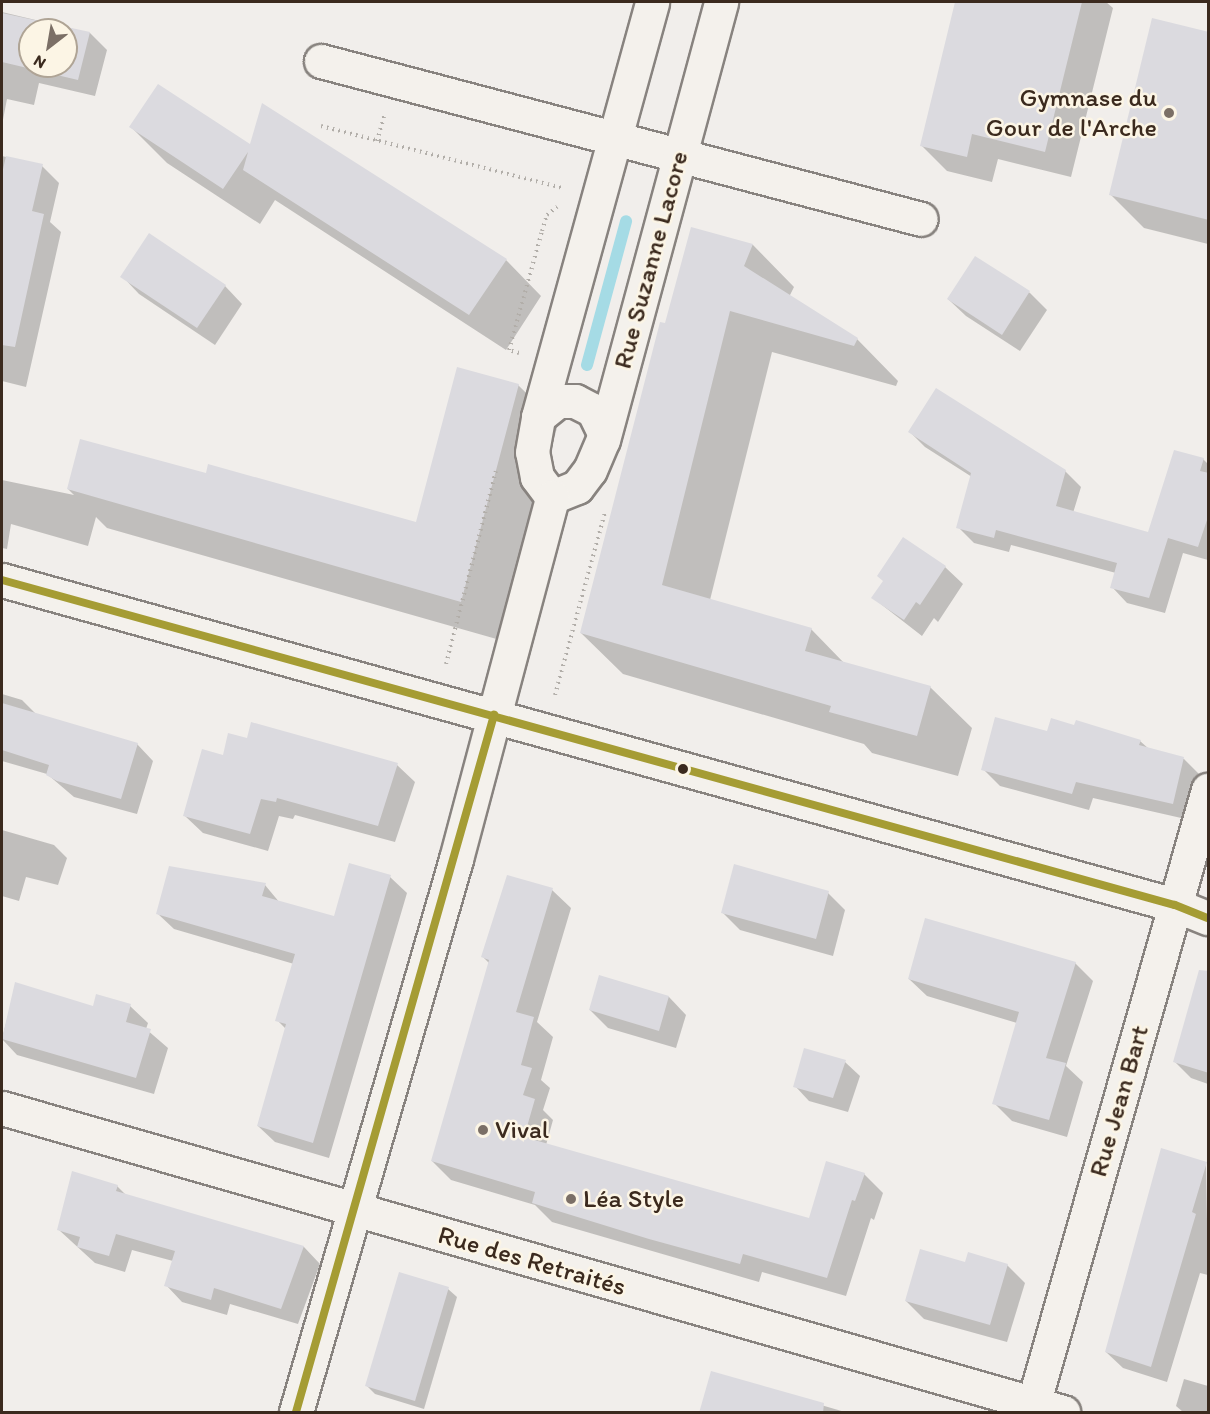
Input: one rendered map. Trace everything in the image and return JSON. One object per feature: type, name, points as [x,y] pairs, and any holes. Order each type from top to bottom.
[{"type":"street","points":[[296,1413],[494,715],[552,497],[537,477],[532,452],[538,417],[652,2]]},
{"type":"street","name":"Rue Suzanne Lacore","points":[[552,497],[577,486],[590,470],[604,434],[721,2]]},
{"type":"street","points":[[321,61],[921,219]]},
{"type":"street","points":[[538,417],[558,400],[575,401],[593,410],[604,434]]},
{"type":"street","points":[[2,580],[1175,905],[1209,918]]},
{"type":"street","name":"Rue Jean Bart","points":[[1043,1410],[1175,905],[1209,790]]},
{"type":"street","name":"Rue des Retraités","points":[[2,1108],[1043,1410]]},
{"type":"path","points":[[377,141],[387,105]]},
{"type":"path","points":[[321,126],[573,190]]},
{"type":"building","points":[[955,2],[1082,2],[1045,152],[972,134],[967,157],[920,146]]},
{"type":"building","points":[[2,13],[25,18],[18,18],[18,66],[2,62]]},
{"type":"building","name":"Gymnase du Gour de l'Arche","points":[[1152,18],[1209,32],[1209,220],[1109,195]]},
{"type":"building","points":[[78,29],[90,32],[78,80],[70,78],[78,78]]},
{"type":"building","points":[[158,84],[250,144],[262,103],[507,259],[469,315],[243,170],[248,152],[223,189],[129,127]]},
{"type":"building","points":[[6,156],[43,164],[32,211],[44,214],[15,347],[2,345],[2,174]]},
{"type":"building","points":[[691,227],[753,244],[744,266],[858,338],[854,346],[730,311],[662,585],[812,628],[805,651],[931,686],[917,736],[829,712],[831,706],[580,633],[660,322],[665,323]]},
{"type":"building","points":[[149,233],[226,285],[197,328],[120,277]]},
{"type":"building","points":[[975,256],[1030,291],[1002,335],[947,299]]},
{"type":"building","points":[[457,367],[519,384],[461,602],[67,489],[80,439],[206,473],[208,464],[416,522]]},
{"type":"building","points":[[936,388],[1066,470],[1056,506],[1148,532],[1174,450],[1204,458],[1200,471],[1209,473],[1209,514],[1198,547],[1168,538],[1149,598],[1110,588],[1117,563],[996,530],[994,538],[956,528],[971,473],[908,432]]},
{"type":"building","points":[[903,537],[946,566],[920,605],[916,602],[904,620],[871,598],[883,581],[877,576]]},
{"type":"building","points":[[2,703],[138,743],[121,799],[57,781],[46,775],[49,765],[2,750]]},
{"type":"building","points":[[995,717],[1047,731],[1051,718],[1074,725],[1076,720],[1141,740],[1139,745],[1184,757],[1173,804],[1076,782],[1072,794],[981,770]]},
{"type":"building","points":[[251,722],[398,763],[378,826],[277,798],[276,802],[261,799],[250,834],[183,816],[202,749],[223,755],[228,733],[247,738]]},
{"type":"building","points":[[349,863],[391,875],[313,1143],[257,1126],[286,1024],[275,1021],[295,954],[156,914],[169,866],[266,883],[262,896],[334,916]]},
{"type":"building","points":[[734,864],[829,891],[816,939],[721,913]]},
{"type":"building","points":[[507,875],[553,888],[516,1012],[534,1017],[521,1065],[532,1068],[523,1095],[535,1099],[524,1137],[809,1218],[826,1161],[865,1173],[855,1201],[852,1200],[827,1278],[743,1254],[740,1264],[649,1239],[532,1203],[535,1192],[431,1161],[489,960],[481,957]]},
{"type":"building","points":[[925,918],[1076,962],[1046,1058],[1066,1063],[1049,1120],[992,1104],[1019,1012],[908,979]]},
{"type":"building","points":[[1199,970],[1209,971],[1209,1073],[1173,1062]]},
{"type":"building","points":[[599,975],[669,996],[659,1031],[589,1010]]},
{"type":"building","points":[[15,982],[93,1006],[96,994],[131,1004],[126,1022],[151,1029],[136,1078],[2,1039]]},
{"type":"building","points":[[804,1048],[846,1060],[833,1098],[793,1087]]},
{"type":"building","points":[[1161,1148],[1207,1162],[1192,1212],[1196,1214],[1151,1367],[1105,1352]]},
{"type":"building","points":[[72,1171],[118,1185],[116,1191],[304,1246],[281,1309],[214,1288],[211,1300],[164,1286],[175,1251],[116,1234],[109,1256],[77,1247],[80,1237],[57,1230]]},
{"type":"building","points":[[920,1249],[965,1262],[968,1252],[1008,1264],[990,1325],[905,1301]]},
{"type":"building","points":[[399,1272],[449,1287],[415,1401],[365,1386]]},
{"type":"building","points":[[711,1371],[824,1403],[823,1413],[699,1413]]},
{"type":"waterway","points":[[587,365],[626,221]]},
{"type":"transit line","points":[[2,580],[1175,905],[1208,918]]},
{"type":"transit line","points":[[296,1412],[494,715]]},
{"type":"place","name":"Gymnase du Gour de l'Arche","points":[[1169,113]]},
{"type":"place","name":"Vival","points":[[483,1130]]},
{"type":"place","name":"Léa Style","points":[[571,1199]]}]
